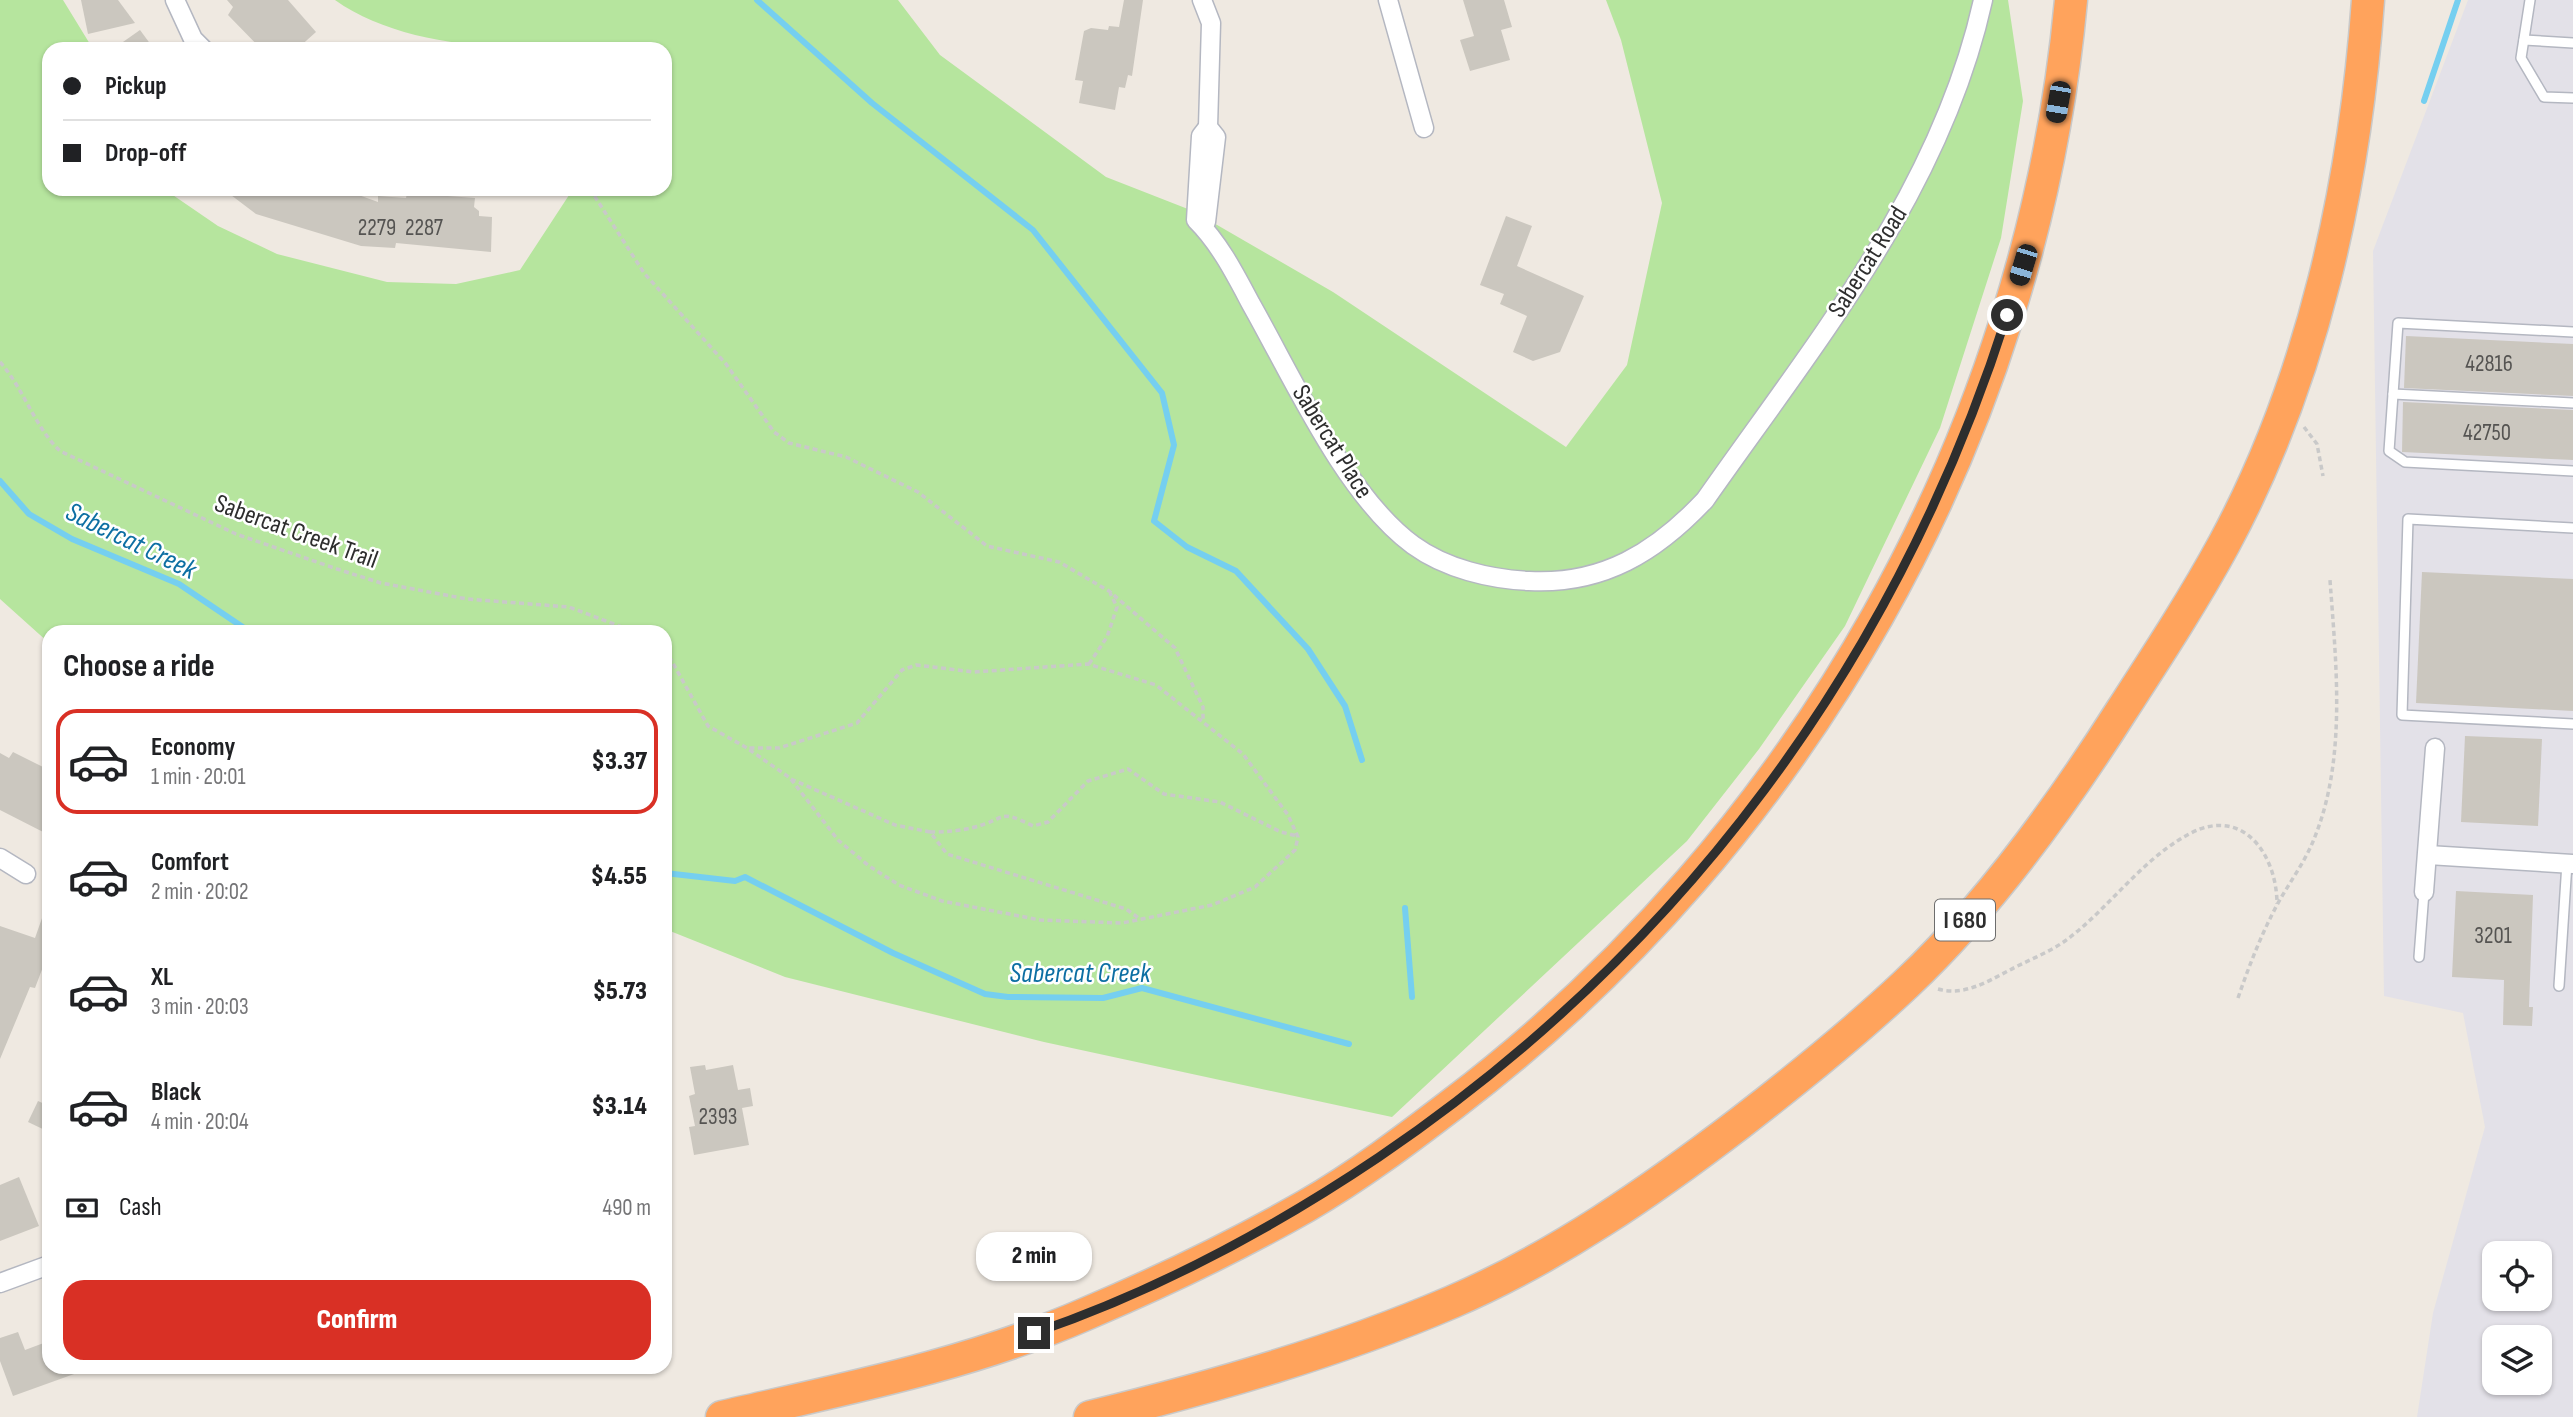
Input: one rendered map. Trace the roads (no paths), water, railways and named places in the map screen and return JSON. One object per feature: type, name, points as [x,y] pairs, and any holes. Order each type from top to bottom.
[{"type":"highway","points":[[722,1417],[961,1358],[1083,1316],[1196,1264],[1310,1203],[1418,1130],[1521,1052],[1611,970],[1689,886],[1782,769],[1857,653],[1912,553],[1954,461],[1991,365],[2023,265],[2049,155],[2067,50],[2071,0]]},
{"type":"highway","name":"I 680","points":[[1090,1417],[1300,1362],[1456,1300],[1588,1231],[1700,1154],[1812,1067],[1909,981],[2005,875],[2088,764],[2225,542],[2286,403],[2312,320],[2342,199],[2362,86],[2368,0]]},
{"type":"street","points":[[175,0],[196,42]]},
{"type":"street","name":"Sabercat Place","points":[[1202,0],[1211,23],[1208,127],[1216,137],[1201,225],[1224,256],[1344,467],[1375,511],[1414,546],[1456,568],[1505,580],[1552,582],[1601,573],[1640,556],[1676,531],[1705,500]]},
{"type":"street","points":[[1388,0],[1424,128]]},
{"type":"street","name":"Sabercat Road","points":[[1705,500],[1887,237],[1923,170],[1956,95],[1983,0]]},
{"type":"street","points":[[2424,892],[2435,748]]},
{"type":"street","points":[[2427,855],[2570,864]]},
{"type":"street","points":[[0,858],[26,874]]},
{"type":"street","points":[[0,1283],[42,1268]]},
{"type":"lane","points":[[2529,0],[2521,58],[2544,97],[2573,99]]},
{"type":"lane","points":[[2524,40],[2573,43]]},
{"type":"lane","points":[[2573,332],[2398,323],[2389,451],[2405,462],[2573,471]]},
{"type":"lane","points":[[2393,394],[2573,403]]},
{"type":"lane","points":[[2573,528],[2408,519],[2402,715],[2573,724]]},
{"type":"lane","points":[[2559,986],[2570,864]]},
{"type":"lane","points":[[2419,957],[2424,892]]},
{"type":"waterway","points":[[757,0],[872,103],[1033,230],[1162,393],[1174,445],[1154,521],[1187,547],[1236,571],[1308,649],[1345,706],[1362,760]]},
{"type":"waterway","points":[[2424,101],[2458,0]]},
{"type":"waterway","name":"Sabercat Creek","points":[[0,481],[29,514],[72,539],[179,584],[240,625]]},
{"type":"waterway","name":"Sabercat Creek","points":[[672,874],[735,881],[745,877],[893,953],[985,994],[1008,997],[1103,998],[1142,988],[1349,1044]]},
{"type":"waterway","points":[[1405,908],[1412,997]]}]
